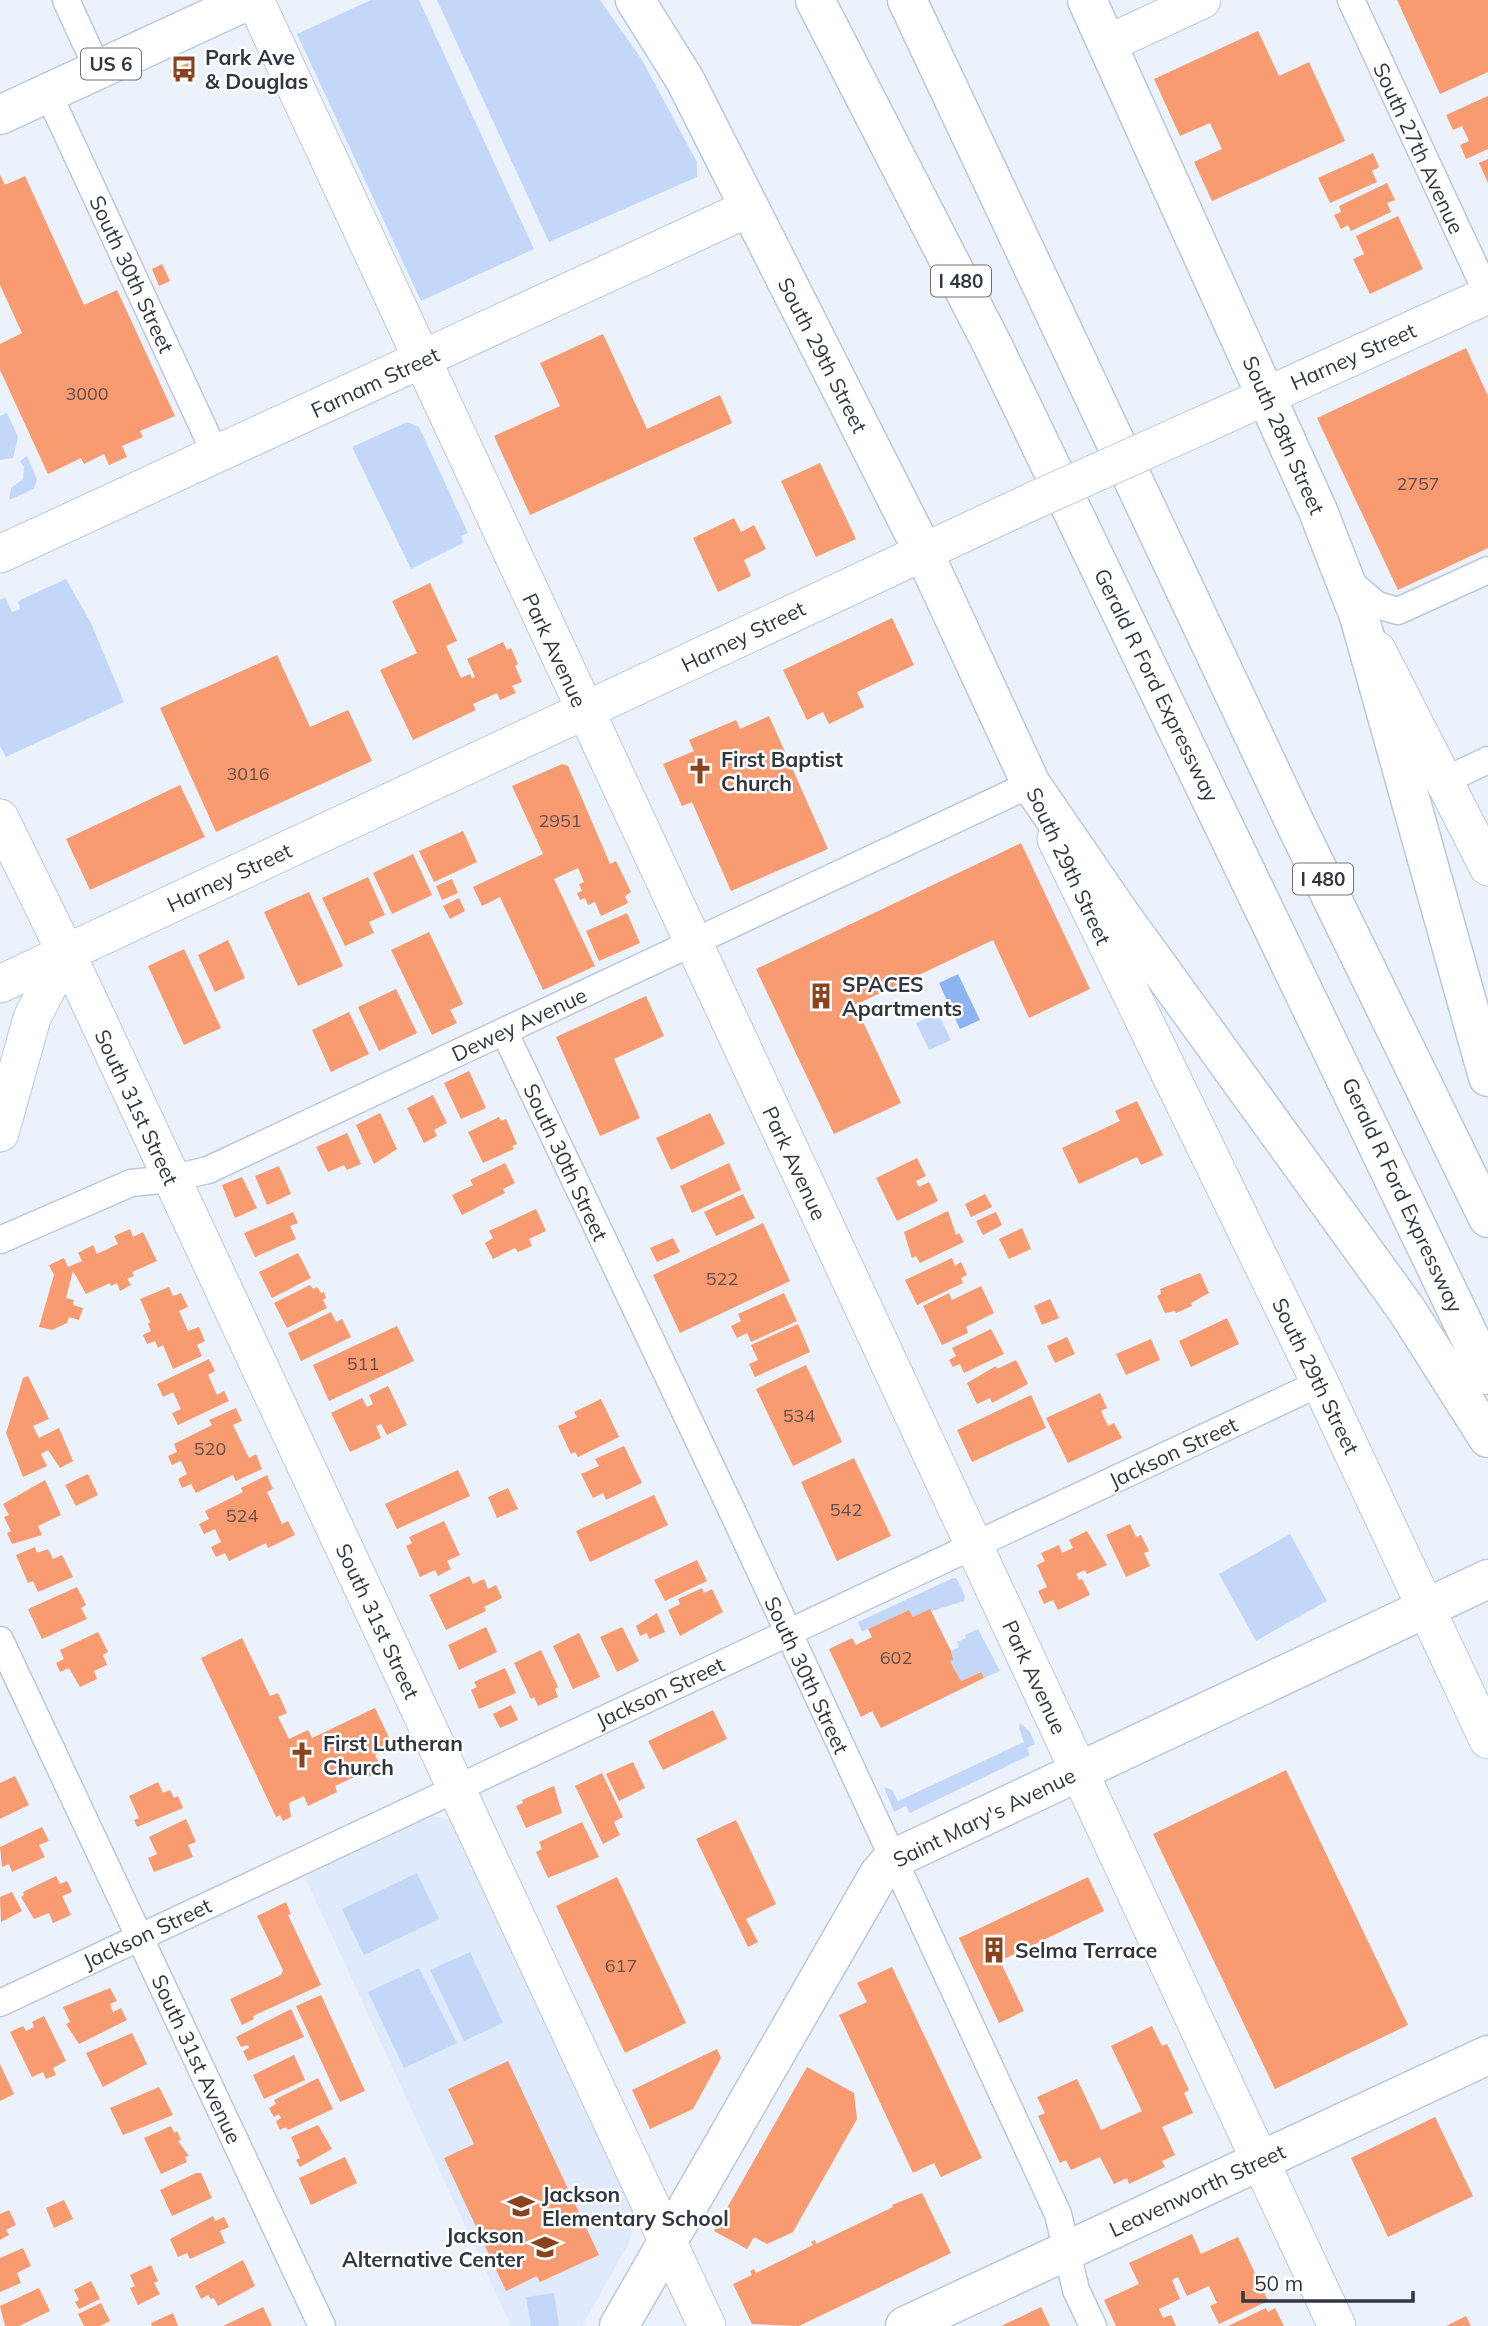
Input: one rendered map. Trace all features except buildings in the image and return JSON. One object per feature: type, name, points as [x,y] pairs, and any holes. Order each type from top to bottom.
[{"type":"main road","name":"US 6","points":[[0,115],[249,0]]},
{"type":"main road","name":"South 29th Street","points":[[635,0],[685,80],[923,551],[1031,784]]},
{"type":"main road","name":"I 480","points":[[906,0],[1289,811],[1488,1218]]},
{"type":"main road","name":"South 28th Street","points":[[1087,0],[1266,395],[1359,616]]},
{"type":"main road","name":"Gerald R Ford Expressway","points":[[816,2],[992,344],[1488,1375]]},
{"type":"main road","points":[[1359,616],[1488,1077]]},
{"type":"main road","points":[[1031,784],[1190,1011],[1406,1308],[1488,1438]]},
{"type":"main road","name":"Saint Mary's Avenue","points":[[619,2326],[788,2028],[878,1874],[891,1860],[1488,1579]]},
{"type":"main road","name":"Leavenworth Street","points":[[905,2326],[1488,2055]]},
{"type":"street","points":[[66,0],[98,70]]},
{"type":"street","name":"Park Avenue","points":[[255,0],[583,711],[1337,2326]]},
{"type":"street","points":[[1107,44],[1202,0]]},
{"type":"street","name":"South 27th Avenue","points":[[1350,0],[1488,295]]},
{"type":"street","name":"South 30th Street","points":[[48,93],[216,455]]},
{"type":"street","name":"Farnam Street","points":[[0,554],[749,208]]},
{"type":"street","name":"Harney Street","points":[[0,984],[923,551],[1488,295]]},
{"type":"street","points":[[1344,576],[1377,605],[1398,611],[1488,570]]},
{"type":"street","name":"South 28th Street","points":[[1359,616],[1446,780],[1488,867]]},
{"type":"street","points":[[1446,780],[1488,760]]},
{"type":"street","name":"Dewey Avenue","points":[[0,1240],[131,1183],[170,1179],[208,1170],[1031,784]]},
{"type":"street","name":"South 29th Street","points":[[1031,784],[1088,911],[1320,1383],[1488,1740]]},
{"type":"street","name":"South 31st Street","points":[[0,818],[457,1787],[707,2326]]},
{"type":"street","points":[[0,1133],[32,1018],[64,955]]},
{"type":"street","name":"South 30th Street","points":[[504,1031],[788,1632],[891,1860],[1058,2214],[1076,2290],[1093,2326]]},
{"type":"street","name":"Jackson Street","points":[[0,2003],[1320,1383]]},
{"type":"street","name":"South 31st Avenue","points":[[0,1640],[322,2326]]},
{"type":"shaded area","points":[[371,0],[419,0],[534,249],[421,301],[297,34]]},
{"type":"shaded area","points":[[437,0],[600,0],[642,60],[697,162],[697,177],[549,242]]},
{"type":"shaded area","points":[[7,413],[18,437],[13,458],[0,460],[0,416]]},
{"type":"shaded area","points":[[407,422],[419,427],[468,533],[461,536],[463,543],[411,569],[352,447]]},
{"type":"shaded area","points":[[27,456],[37,479],[34,489],[9,500],[11,488],[23,479],[24,467],[20,461]]},
{"type":"shaded area","points":[[66,579],[91,623],[124,702],[6,757],[0,746],[0,600],[5,597],[12,612],[20,609],[18,602],[22,599]]},
{"type":"shaded area","points":[[938,1013],[951,1040],[929,1050],[916,1023]]},
{"type":"shaded area","points":[[1290,1534],[1327,1601],[1256,1641],[1219,1574]]},
{"type":"shaded area","points":[[953,1578],[957,1579],[965,1596],[964,1601],[913,1617],[909,1610],[862,1632],[858,1622]]},
{"type":"shaded area","points":[[978,1629],[1000,1671],[984,1678],[980,1672],[961,1681],[950,1661],[953,1659],[949,1652],[959,1647],[957,1642],[966,1638],[965,1635]]},
{"type":"shaded area","points":[[1020,1723],[1030,1732],[1035,1744],[1027,1748],[1030,1755],[910,1813],[906,1806],[894,1812],[884,1787],[892,1790],[898,1801],[1024,1742]]},
{"type":"shaded area","points":[[433,1816],[450,1820],[637,2210],[629,2243],[582,2326],[511,2326],[305,1877]]},
{"type":"shaded area","points":[[417,1873],[439,1919],[364,1955],[342,1909]]},
{"type":"shaded area","points":[[470,1952],[503,2023],[464,2041],[430,1970]]},
{"type":"shaded area","points":[[419,1968],[457,2043],[404,2068],[368,1992]]},
{"type":"shaded area","points":[[554,2293],[559,2326],[531,2326],[526,2297]]},
{"type":"water","points":[[958,974],[980,1020],[960,1029],[939,983]]},
{"type":"place","name":"Park Ave & Douglas","points":[[184,69]]},
{"type":"place","name":"First Baptist Church","points":[[700,771]]},
{"type":"place","name":"SPACES Apartments","points":[[821,996]]},
{"type":"place","name":"First Lutheran Church","points":[[302,1755]]},
{"type":"place","name":"Selma Terrace","points":[[994,1950]]},
{"type":"place","name":"Jackson Elementary School","points":[[521,2206]]},
{"type":"place","name":"Jackson Alternative Center","points":[[545,2247]]}]
